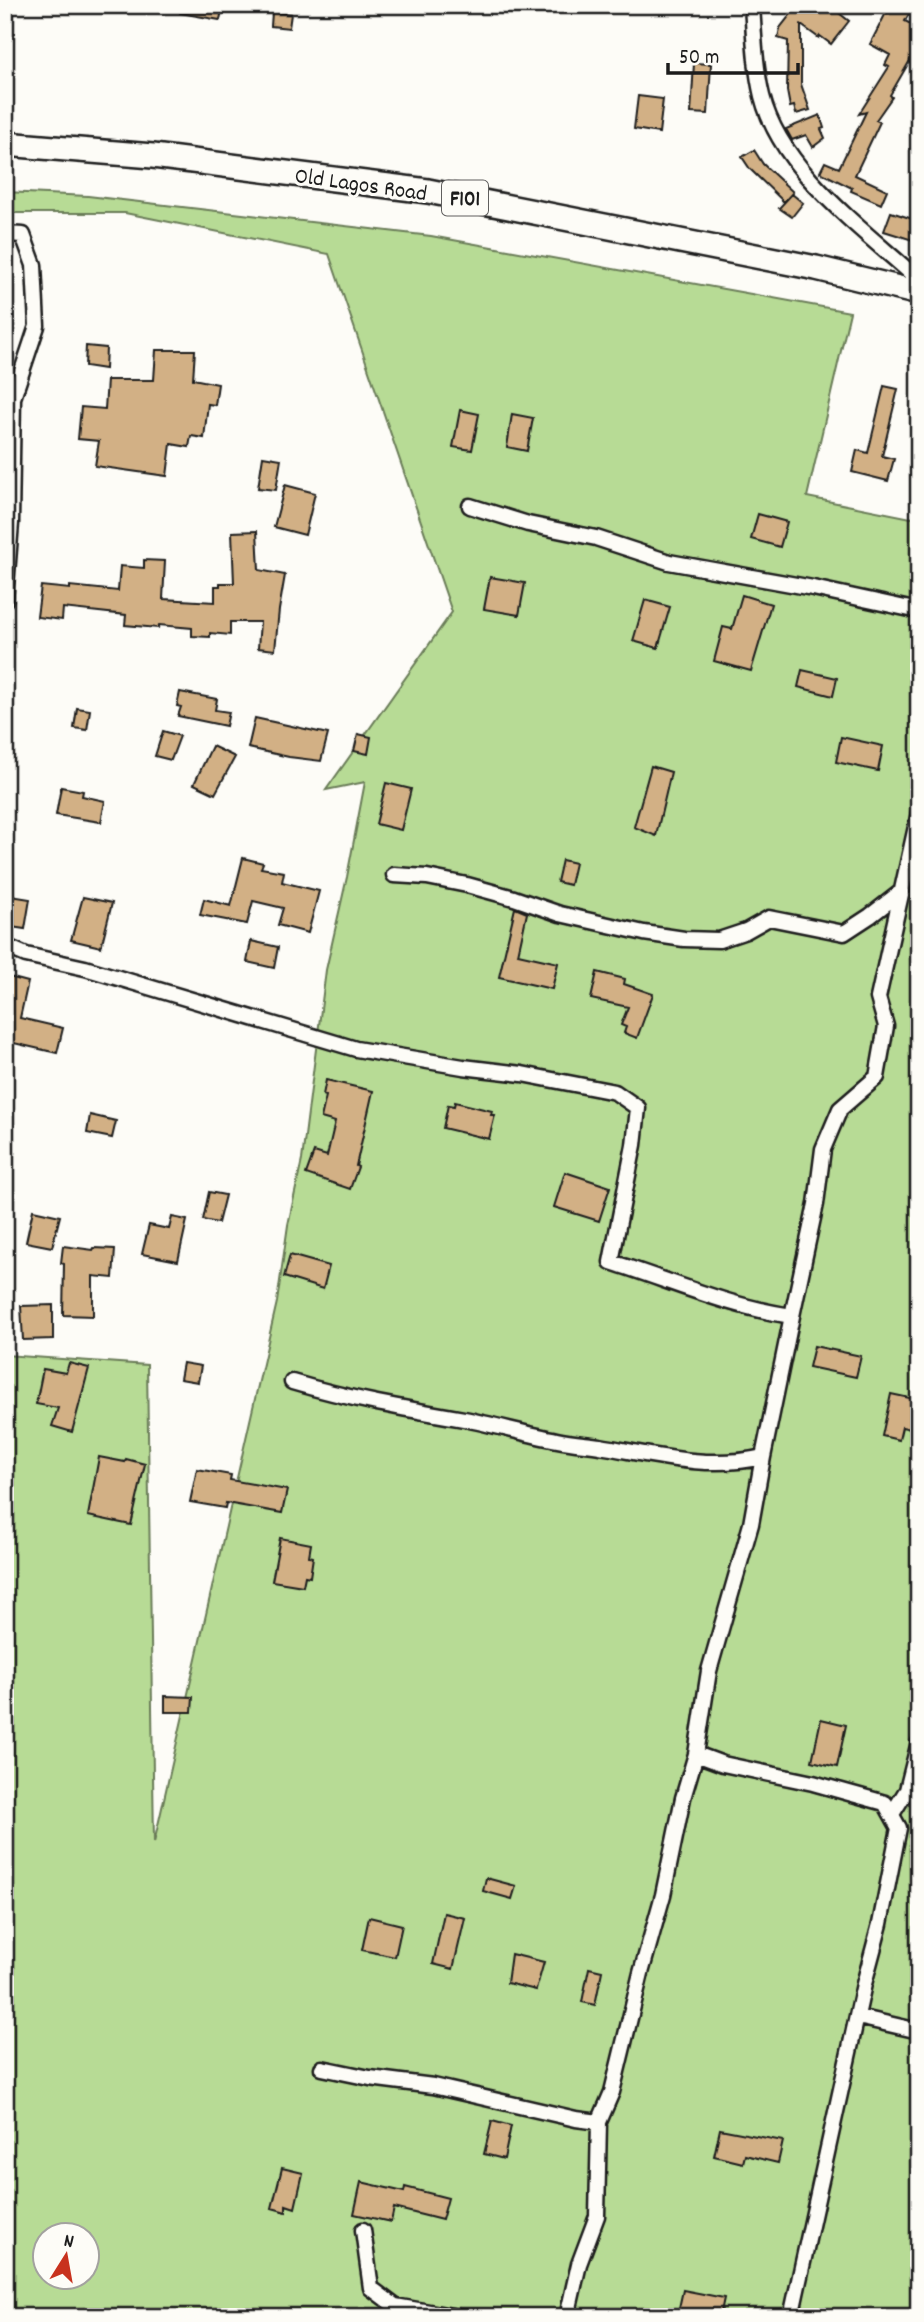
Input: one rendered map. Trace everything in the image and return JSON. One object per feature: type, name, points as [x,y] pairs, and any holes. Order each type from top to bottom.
[{"type":"main road","name":"Old Lagos Road","points":[[5,144],[153,156],[428,191],[816,268],[916,283]]},
{"type":"street","points":[[752,5],[755,49],[763,98],[780,138],[814,183],[916,283]]},
{"type":"street","points":[[5,234],[23,235],[34,265],[37,326],[13,398],[11,523],[5,600]]},
{"type":"street","points":[[470,506],[528,524],[596,538],[669,562],[813,588],[919,611]]},
{"type":"street","points":[[567,2317],[579,2264],[597,2216],[599,2122],[612,2092],[663,1895],[683,1798],[696,1754],[709,1671],[751,1524],[816,1204],[823,1149],[841,1109],[877,1077],[886,1026],[878,998],[919,813]]},
{"type":"street","points":[[394,875],[427,877],[467,885],[560,914],[684,939],[719,940],[746,931],[769,918],[844,933],[902,891]]},
{"type":"street","points":[[5,946],[26,955],[85,968],[356,1049],[522,1074],[615,1092],[638,1108],[634,1145],[611,1262],[712,1296],[792,1316]]},
{"type":"street","points":[[292,1382],[420,1413],[464,1419],[560,1441],[642,1455],[707,1463],[763,1457]]},
{"type":"street","points":[[892,1814],[907,1790],[919,1742]]},
{"type":"street","points":[[696,1754],[723,1764],[776,1774],[885,1803],[899,1828],[880,1924],[791,2317]]},
{"type":"street","points":[[858,2018],[919,2031]]},
{"type":"street","points":[[322,2068],[370,2078],[433,2086],[599,2122]]},
{"type":"street","points":[[363,2230],[371,2288],[395,2306],[458,2317]]},
{"type":"green space","points":[[5,192],[88,196],[431,236],[850,312],[807,497],[911,518],[919,515],[919,2317],[5,2317],[5,1355],[147,1365],[154,1843],[277,1302],[288,1225],[302,1160],[326,970],[365,782],[326,790],[452,612],[329,254],[125,213],[5,213]]},
{"type":"building","points":[[181,5],[223,5],[220,20],[180,13]]},
{"type":"building","points":[[798,5],[829,5],[849,21],[831,44],[801,25],[801,84],[810,110],[796,114],[794,106],[790,107],[787,91],[788,41],[778,38],[780,28]]},
{"type":"building","points":[[890,5],[897,5],[910,12],[905,21],[919,28],[919,45],[890,95],[892,97],[876,120],[880,122],[855,175],[887,190],[881,204],[851,191],[852,188],[820,172],[825,162],[839,168],[866,112],[859,114],[889,67],[885,65],[890,55],[870,44]]},
{"type":"building","points":[[272,12],[291,14],[289,28],[271,26]]},
{"type":"building","points":[[694,63],[711,64],[708,114],[691,113]]},
{"type":"building","points":[[638,96],[663,99],[659,133],[634,129]]},
{"type":"building","points":[[820,115],[825,138],[813,147],[806,135],[792,140],[786,129]]},
{"type":"building","points":[[754,150],[763,164],[793,192],[784,202],[750,169],[742,157]]},
{"type":"building","points":[[792,194],[803,203],[792,217],[779,208]]},
{"type":"building","points":[[891,212],[919,221],[919,242],[884,231]]},
{"type":"building","points":[[86,346],[106,348],[105,369],[85,366]]},
{"type":"building","points":[[156,350],[195,350],[193,379],[218,384],[215,405],[208,404],[204,438],[191,436],[189,447],[171,444],[167,476],[95,466],[99,441],[78,439],[81,407],[105,409],[107,380],[154,380]]},
{"type":"building","points":[[884,386],[898,389],[882,456],[894,459],[888,481],[852,472],[857,450],[868,453]]},
{"type":"building","points":[[460,410],[479,414],[472,450],[453,447]]},
{"type":"building","points":[[512,414],[533,418],[527,451],[507,447]]},
{"type":"building","points":[[263,456],[281,459],[276,490],[258,488]]},
{"type":"building","points":[[285,485],[315,493],[305,535],[274,527]]},
{"type":"building","points":[[758,514],[787,522],[780,547],[751,539]]},
{"type":"building","points":[[257,531],[259,570],[285,575],[275,650],[258,648],[260,622],[230,622],[230,635],[210,633],[210,637],[192,636],[192,628],[125,625],[126,615],[63,608],[62,620],[37,617],[41,586],[118,591],[120,566],[144,568],[144,560],[165,561],[163,599],[215,602],[215,586],[220,586],[220,583],[234,583],[232,532]]},
{"type":"building","points":[[490,577],[525,583],[519,615],[484,609]]},
{"type":"building","points":[[742,595],[771,604],[751,671],[714,661],[723,627],[732,629]]},
{"type":"building","points":[[645,600],[670,607],[658,648],[633,641]]},
{"type":"building","points":[[802,670],[837,678],[833,696],[798,687]]},
{"type":"building","points":[[180,692],[217,699],[215,710],[229,712],[226,726],[178,716],[181,707],[177,706]]},
{"type":"building","points":[[77,708],[90,710],[87,730],[74,728]]},
{"type":"building","points":[[255,718],[328,734],[321,761],[248,748]]},
{"type":"building","points":[[163,731],[180,736],[171,760],[155,756]]},
{"type":"building","points":[[358,734],[371,737],[368,754],[354,751]]},
{"type":"building","points":[[841,737],[883,746],[878,771],[836,762]]},
{"type":"building","points":[[212,746],[235,757],[215,794],[194,784]]},
{"type":"building","points":[[651,766],[671,772],[656,836],[634,827]]},
{"type":"building","points":[[386,783],[411,789],[401,830],[376,824]]},
{"type":"building","points":[[61,787],[83,791],[82,796],[105,801],[101,822],[56,815]]},
{"type":"building","points":[[243,858],[263,863],[261,868],[284,872],[282,882],[319,891],[308,933],[278,925],[283,908],[253,901],[247,924],[200,915],[204,899],[231,906]]},
{"type":"building","points":[[562,860],[575,863],[570,885],[557,882]]},
{"type":"building","points":[[5,895],[30,899],[25,929],[11,927],[13,920],[5,919]]},
{"type":"building","points":[[83,897],[112,903],[101,947],[71,940]]},
{"type":"building","points":[[515,908],[527,913],[518,954],[558,963],[552,989],[499,977]]},
{"type":"building","points":[[251,941],[278,947],[274,968],[247,962]]},
{"type":"building","points":[[597,972],[625,979],[624,984],[653,994],[637,1038],[624,1033],[626,1027],[621,1025],[628,1007],[591,999]]},
{"type":"building","points":[[9,977],[28,982],[20,1018],[63,1028],[57,1053],[5,1041],[5,981],[7,982]]},
{"type":"building","points":[[326,1080],[373,1091],[356,1166],[358,1167],[350,1189],[306,1174],[314,1152],[327,1156],[335,1122],[321,1118]]},
{"type":"building","points":[[455,1102],[492,1111],[491,1115],[495,1115],[489,1139],[443,1128],[448,1105],[454,1106]]},
{"type":"building","points":[[90,1115],[116,1121],[112,1138],[87,1133]]},
{"type":"building","points":[[565,1172],[610,1187],[599,1221],[554,1207]]},
{"type":"building","points":[[209,1192],[225,1195],[218,1223],[203,1220]]},
{"type":"building","points":[[33,1210],[60,1216],[52,1247],[26,1242]]},
{"type":"building","points":[[172,1217],[187,1220],[178,1261],[142,1254],[149,1225],[169,1229]]},
{"type":"building","points":[[63,1246],[93,1250],[115,1249],[113,1278],[93,1276],[93,1316],[63,1315]]},
{"type":"building","points":[[290,1255],[329,1266],[323,1289],[284,1277]]},
{"type":"building","points":[[53,1305],[53,1339],[23,1340],[21,1306]]},
{"type":"building","points":[[814,1346],[861,1356],[856,1377],[809,1367]]},
{"type":"building","points":[[69,1363],[89,1368],[72,1432],[52,1426],[58,1408],[36,1404],[43,1369],[66,1373]]},
{"type":"building","points":[[183,1363],[201,1366],[198,1382],[180,1379]]},
{"type":"building","points":[[891,1394],[919,1400],[919,1431],[902,1427],[899,1440],[882,1436]]},
{"type":"building","points":[[99,1457],[145,1464],[131,1525],[88,1516]]},
{"type":"building","points":[[197,1469],[231,1475],[230,1480],[287,1490],[282,1513],[226,1503],[225,1508],[190,1502]]},
{"type":"building","points":[[280,1538],[311,1544],[309,1556],[313,1557],[310,1577],[305,1576],[303,1586],[272,1581]]},
{"type":"building","points":[[165,1696],[193,1697],[192,1712],[165,1712]]},
{"type":"building","points":[[821,1719],[846,1725],[837,1767],[812,1761]]},
{"type":"building","points":[[486,1878],[516,1886],[512,1899],[483,1891]]},
{"type":"building","points":[[444,1913],[465,1918],[453,1969],[433,1964]]},
{"type":"building","points":[[369,1917],[402,1925],[395,1957],[362,1950]]},
{"type":"building","points":[[511,1954],[544,1962],[536,1990],[507,1983]]},
{"type":"building","points":[[589,1968],[602,1971],[595,2005],[582,2002]]},
{"type":"building","points":[[492,2121],[511,2126],[504,2159],[484,2154]]},
{"type":"building","points":[[720,2129],[783,2141],[778,2163],[745,2155],[743,2163],[714,2156]]},
{"type":"building","points":[[282,2168],[303,2173],[295,2208],[286,2205],[286,2212],[272,2208]]},
{"type":"building","points":[[361,2182],[404,2192],[405,2187],[448,2198],[442,2220],[394,2208],[391,2222],[354,2214]]},
{"type":"building","points":[[683,2290],[724,2298],[720,2317],[677,2317]]}]
